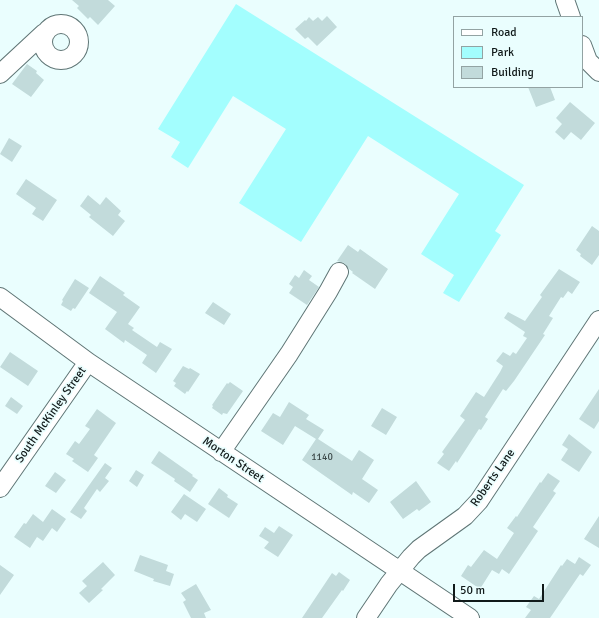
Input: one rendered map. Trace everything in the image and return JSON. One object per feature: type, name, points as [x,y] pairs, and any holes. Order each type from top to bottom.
[{"type":"street","points":[[564,0],[571,16]]},
{"type":"street","points":[[0,74],[44,33]]},
{"type":"street","points":[[583,48],[588,61],[599,72]]},
{"type":"street","points":[[221,452],[289,354],[339,272]]},
{"type":"street","name":"Morton Street","points":[[0,297],[88,362],[470,618]]},
{"type":"street","name":"Roberts Lane","points":[[366,618],[399,571],[419,549],[465,516],[479,501],[599,320]]},
{"type":"street","name":"South McKinley Street","points":[[0,488],[88,362]]},
{"type":"green space","points":[[236,4],[524,185],[495,231],[501,235],[459,302],[443,293],[454,275],[421,254],[459,194],[368,136],[301,242],[239,203],[286,129],[233,96],[188,168],[171,157],[180,142],[158,129]]},
{"type":"building","points":[[72,0],[108,0],[115,6],[98,25],[90,17],[88,19],[77,8],[79,6]]},
{"type":"building","points":[[327,16],[337,27],[317,46],[308,37],[305,39],[295,29],[309,17],[313,21],[318,17],[322,21]]},
{"type":"building","points":[[27,64],[37,71],[36,73],[44,80],[31,97],[12,84]]},
{"type":"building","points":[[528,88],[550,88],[555,100],[536,107]]},
{"type":"building","points":[[570,102],[595,123],[581,140],[571,132],[564,140],[555,132],[562,124],[556,118]]},
{"type":"building","points":[[9,138],[22,146],[12,162],[0,154]]},
{"type":"building","points":[[26,179],[57,200],[43,221],[32,214],[36,208],[16,194]]},
{"type":"building","points":[[88,195],[100,205],[106,197],[121,211],[118,215],[125,221],[113,236],[89,217],[91,215],[80,206]]},
{"type":"building","points":[[592,226],[599,231],[599,255],[592,265],[580,256],[581,254],[576,250]]},
{"type":"building","points":[[348,245],[358,252],[360,249],[388,269],[375,289],[352,273],[353,272],[344,263],[337,261]]},
{"type":"building","points":[[559,269],[580,282],[572,294],[568,291],[563,298],[561,297],[549,316],[553,318],[543,334],[545,335],[514,381],[506,391],[503,389],[485,417],[488,419],[481,430],[479,429],[457,463],[456,461],[449,471],[437,463],[444,454],[442,452],[465,420],[460,416],[476,392],[484,397],[503,366],[496,361],[503,352],[510,356],[513,352],[516,354],[527,338],[523,336],[525,332],[504,318],[508,312],[525,321],[542,297],[540,295]]},
{"type":"building","points":[[304,270],[312,276],[309,280],[319,287],[307,305],[289,293],[293,287],[289,284],[295,275],[299,278]]},
{"type":"building","points":[[100,276],[125,293],[123,295],[140,307],[128,324],[134,328],[132,330],[157,347],[160,342],[172,349],[156,373],[142,363],[147,355],[125,340],[124,343],[105,329],[117,312],[89,293]]},
{"type":"building","points":[[75,279],[89,288],[75,309],[73,308],[71,311],[61,305],[62,300]]},
{"type":"building","points":[[213,302],[231,314],[224,325],[205,313]]},
{"type":"building","points":[[10,352],[38,371],[28,386],[0,367]]},
{"type":"building","points":[[183,366],[200,374],[185,394],[174,386],[176,383],[173,381]]},
{"type":"building","points":[[230,382],[243,391],[227,414],[223,413],[222,415],[212,408],[212,405],[227,383],[228,384]]},
{"type":"building","points":[[599,389],[599,421],[594,429],[579,419]]},
{"type":"building","points":[[11,397],[23,406],[17,414],[5,406]]},
{"type":"building","points":[[289,402],[309,415],[306,419],[324,430],[318,439],[352,461],[359,450],[374,460],[362,479],[378,490],[369,503],[353,492],[352,495],[302,460],[316,439],[295,426],[283,445],[261,431],[273,413],[280,417]]},
{"type":"building","points":[[382,408],[397,417],[386,435],[371,426]]},
{"type":"building","points":[[97,409],[116,423],[94,455],[98,458],[88,472],[72,461],[74,459],[66,454],[75,441],[79,444],[90,429],[85,426]]},
{"type":"building","points":[[569,434],[592,452],[579,472],[561,460],[568,449],[562,445]]},
{"type":"building","points":[[159,451],[198,480],[190,492],[174,481],[175,479],[151,463]]},
{"type":"building","points":[[105,463],[112,468],[105,478],[109,481],[100,492],[97,489],[84,508],[87,511],[81,519],[70,512]]},
{"type":"building","points":[[136,470],[144,475],[137,487],[129,481]]},
{"type":"building","points":[[55,472],[66,480],[56,493],[45,486]]},
{"type":"building","points":[[548,473],[560,481],[553,491],[556,493],[533,527],[538,531],[509,574],[502,569],[499,574],[492,570],[480,589],[461,576],[468,565],[471,567],[484,550],[497,559],[514,533],[507,528],[516,516],[517,517],[540,482],[541,483]]},
{"type":"building","points":[[416,481],[431,502],[419,511],[417,509],[403,519],[390,502]]},
{"type":"building","points":[[219,488],[228,495],[227,497],[238,504],[229,518],[208,504]]},
{"type":"building","points":[[184,494],[206,509],[197,522],[185,514],[181,520],[171,512]]},
{"type":"building","points":[[52,509],[66,519],[57,532],[52,528],[43,541],[37,537],[30,548],[14,537],[24,523],[26,524],[33,514],[43,522]]},
{"type":"building","points":[[599,516],[599,548],[584,539]]},
{"type":"building","points":[[279,526],[293,535],[278,557],[264,548],[269,542],[259,536],[265,527],[274,533]]},
{"type":"building","points":[[140,555],[168,565],[166,571],[174,574],[170,586],[153,581],[154,579],[134,571]]},
{"type":"building","points":[[579,557],[591,565],[583,576],[580,574],[550,618],[525,618],[531,610],[526,607],[534,596],[539,599],[561,565],[562,566],[567,559],[575,564]]},
{"type":"building","points":[[103,562],[115,575],[101,589],[103,590],[89,603],[79,593],[87,586],[82,581]]},
{"type":"building","points":[[0,565],[14,575],[0,595]]},
{"type":"building","points":[[339,572],[350,580],[322,618],[302,618],[332,573],[336,576]]},
{"type":"building","points":[[196,584],[211,610],[204,613],[206,618],[191,618],[183,602],[186,600],[181,593]]}]
